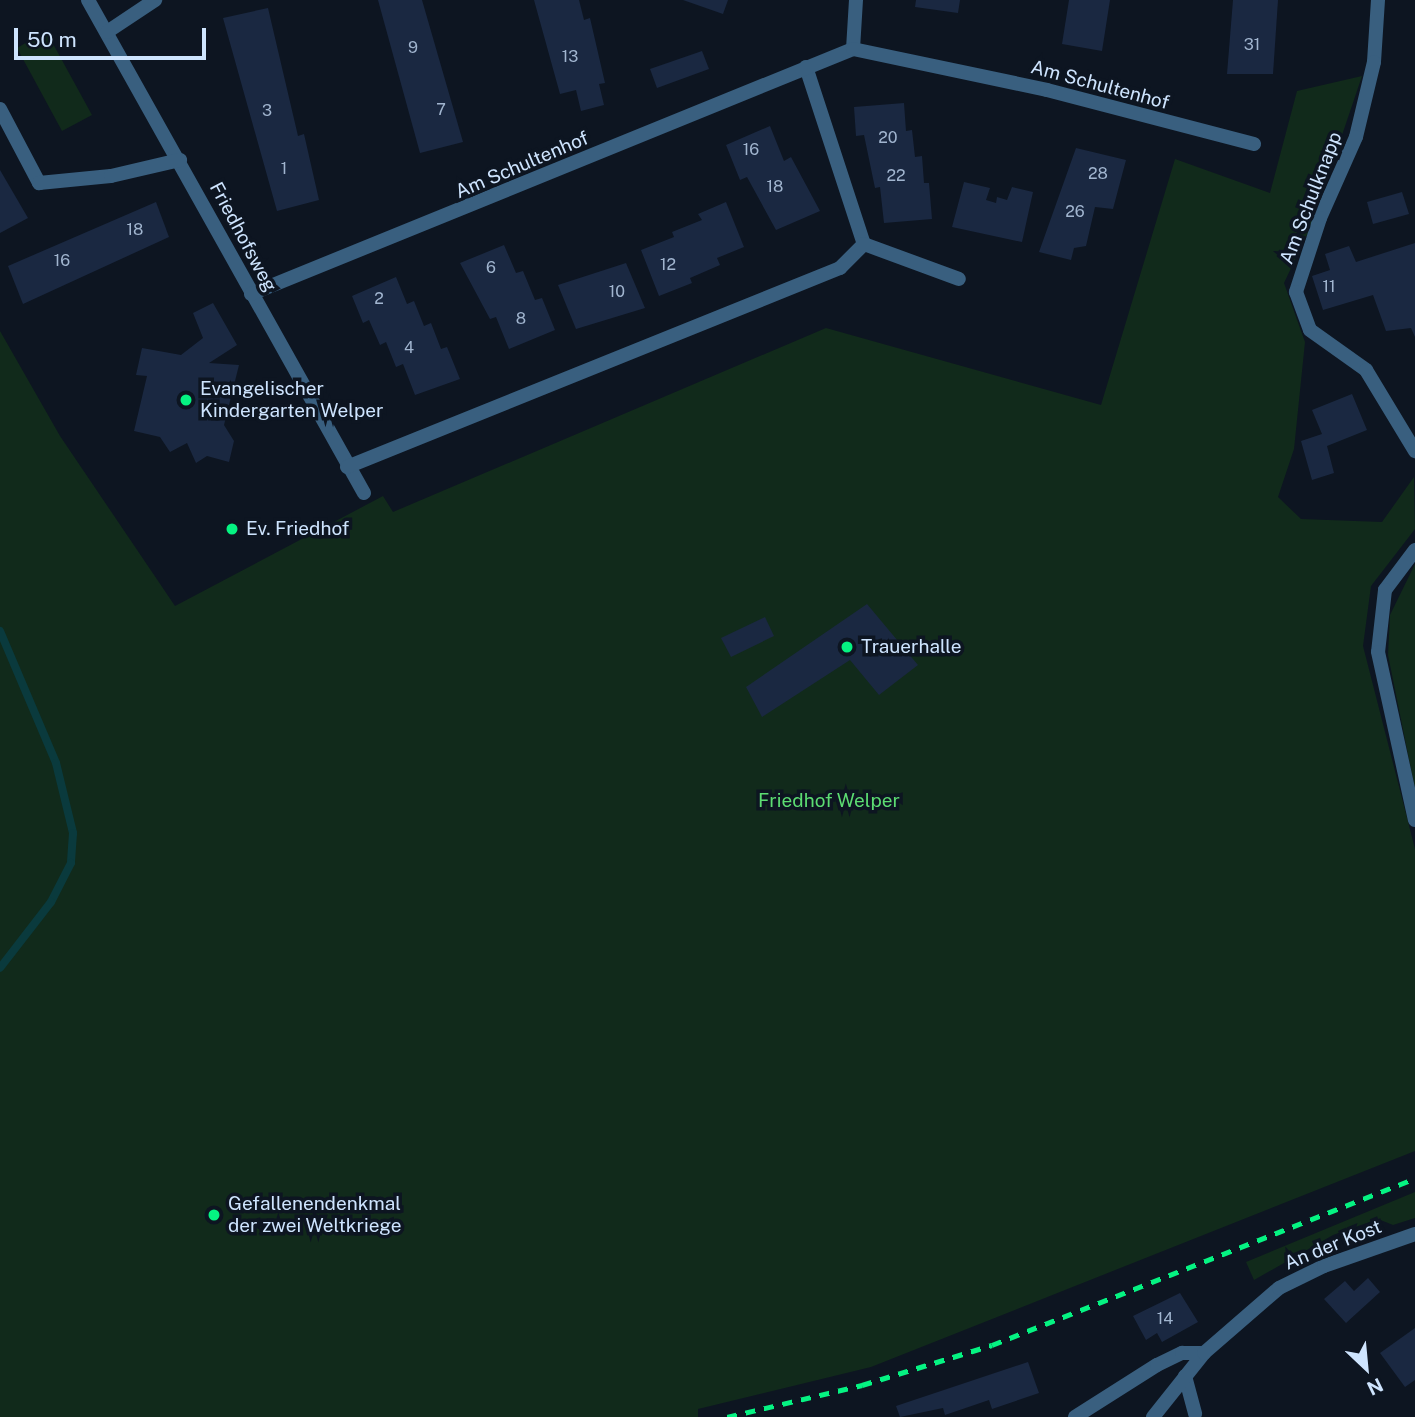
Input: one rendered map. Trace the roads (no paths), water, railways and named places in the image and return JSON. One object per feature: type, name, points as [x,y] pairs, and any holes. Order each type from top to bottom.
[{"type":"street","name":"Friedhofsweg","points":[[88,0],[180,160],[347,467],[364,493]]},
{"type":"street","points":[[107,32],[155,0]]},
{"type":"street","points":[[853,49],[856,0]]},
{"type":"street","name":"Am Schulknapp","points":[[1378,0],[1374,62],[1356,137],[1320,218],[1296,292],[1310,330],[1366,370],[1415,451]]},
{"type":"street","name":"Am Schultenhof","points":[[251,294],[853,49],[1038,88],[1254,144]]},
{"type":"street","points":[[806,67],[864,243]]},
{"type":"street","points":[[0,109],[39,183],[111,176],[180,160]]},
{"type":"street","points":[[864,243],[959,279]]},
{"type":"street","points":[[347,467],[840,268],[864,243]]},
{"type":"street","points":[[1415,550],[1385,590],[1378,652],[1415,820]]},
{"type":"street","name":"An der Kost","points":[[1153,1417],[1204,1353],[1279,1289],[1324,1266],[1415,1234]]},
{"type":"street","points":[[1075,1417],[1157,1365],[1182,1353],[1204,1353]]},
{"type":"street","points":[[1185,1376],[1195,1414]]},
{"type":"waterway","points":[[0,631],[56,763],[73,833],[71,863],[51,902],[0,968]]},
{"type":"railway","points":[[727,1417],[862,1385],[992,1345],[1415,1178]]},
{"type":"place","name":"Evangelischer Kindergarten Welper","points":[[186,400]]},
{"type":"place","name":"Ev. Friedhof","points":[[232,529]]},
{"type":"place","name":"Trauerhalle","points":[[847,647]]},
{"type":"place","name":"Gefallenendenkmal der zwei Weltkriege","points":[[214,1215]]},
{"type":"park label","name":"Friedhof Welper","points":[[829,801]]}]
